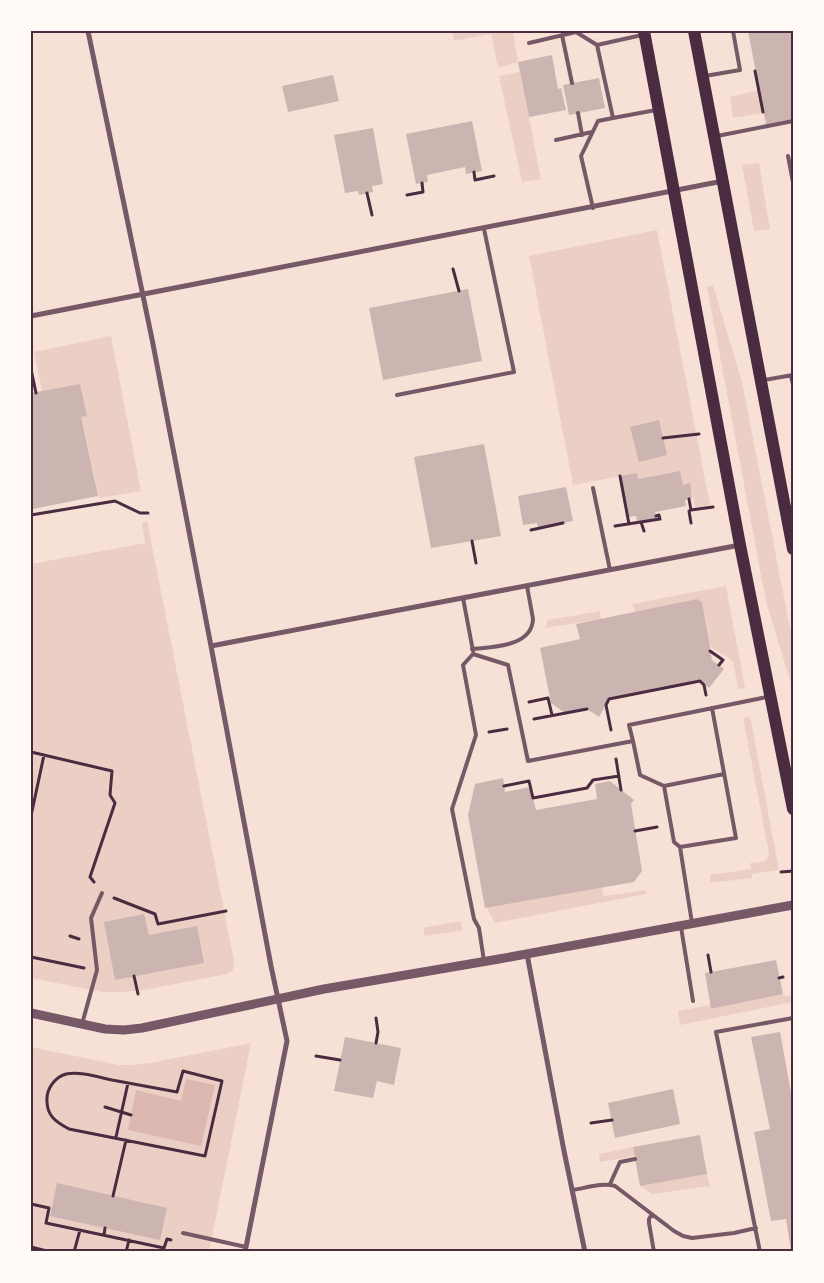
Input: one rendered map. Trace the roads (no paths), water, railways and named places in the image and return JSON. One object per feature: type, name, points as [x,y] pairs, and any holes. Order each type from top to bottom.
[{"type":"main road","points":[[694,31],[793,549]]},
{"type":"main road","points":[[644,33],[740,545],[793,808]]},
{"type":"street","points":[[88,31],[143,294],[271,966],[287,1041],[246,1250]]},
{"type":"street","points":[[31,316],[593,208],[723,181]]},
{"type":"street","points":[[211,646],[740,545]]},
{"type":"street","points":[[31,1013],[105,1029],[124,1030],[142,1028],[324,989],[793,905]]},
{"type":"street","points":[[527,954],[585,1252]]},
{"type":"lane","points":[[703,76],[740,70],[733,31]]},
{"type":"lane","points":[[529,43],[576,32],[597,45],[613,118]]},
{"type":"lane","points":[[597,45],[644,33]]},
{"type":"lane","points":[[562,36],[572,83]]},
{"type":"lane","points":[[593,208],[580,156],[598,120],[659,110]]},
{"type":"lane","points":[[578,113],[582,135]]},
{"type":"lane","points":[[715,136],[793,121]]},
{"type":"lane","points":[[556,140],[592,132]]},
{"type":"lane","points":[[788,156],[793,182]]},
{"type":"lane","points":[[397,395],[514,372],[484,229]]},
{"type":"lane","points":[[762,381],[792,375],[793,384]]},
{"type":"lane","points":[[593,488],[610,570]]},
{"type":"lane","points":[[484,961],[479,928],[474,919],[452,809],[476,735],[463,665],[473,651],[514,643],[525,636],[531,629],[533,620],[527,586]]},
{"type":"lane","points":[[463,598],[473,651]]},
{"type":"lane","points":[[473,651],[508,665],[528,761],[633,741]]},
{"type":"lane","points":[[724,774],[664,786],[640,775],[629,725],[771,697]]},
{"type":"lane","points":[[680,847],[736,838],[712,708]]},
{"type":"lane","points":[[664,786],[674,842],[680,847],[692,923]]},
{"type":"lane","points":[[82,1024],[97,970],[91,918],[102,893]]},
{"type":"lane","points":[[680,926],[693,1001]]},
{"type":"lane","points":[[760,1252],[716,1032],[793,1018]]},
{"type":"lane","points":[[610,1184],[620,1162],[635,1159]]},
{"type":"lane","points":[[572,1190],[610,1184],[674,1231],[692,1238],[756,1228]]},
{"type":"lane","points":[[652,1214],[649,1223],[654,1252]]},
{"type":"lane","points":[[183,1233],[246,1250]]}]
